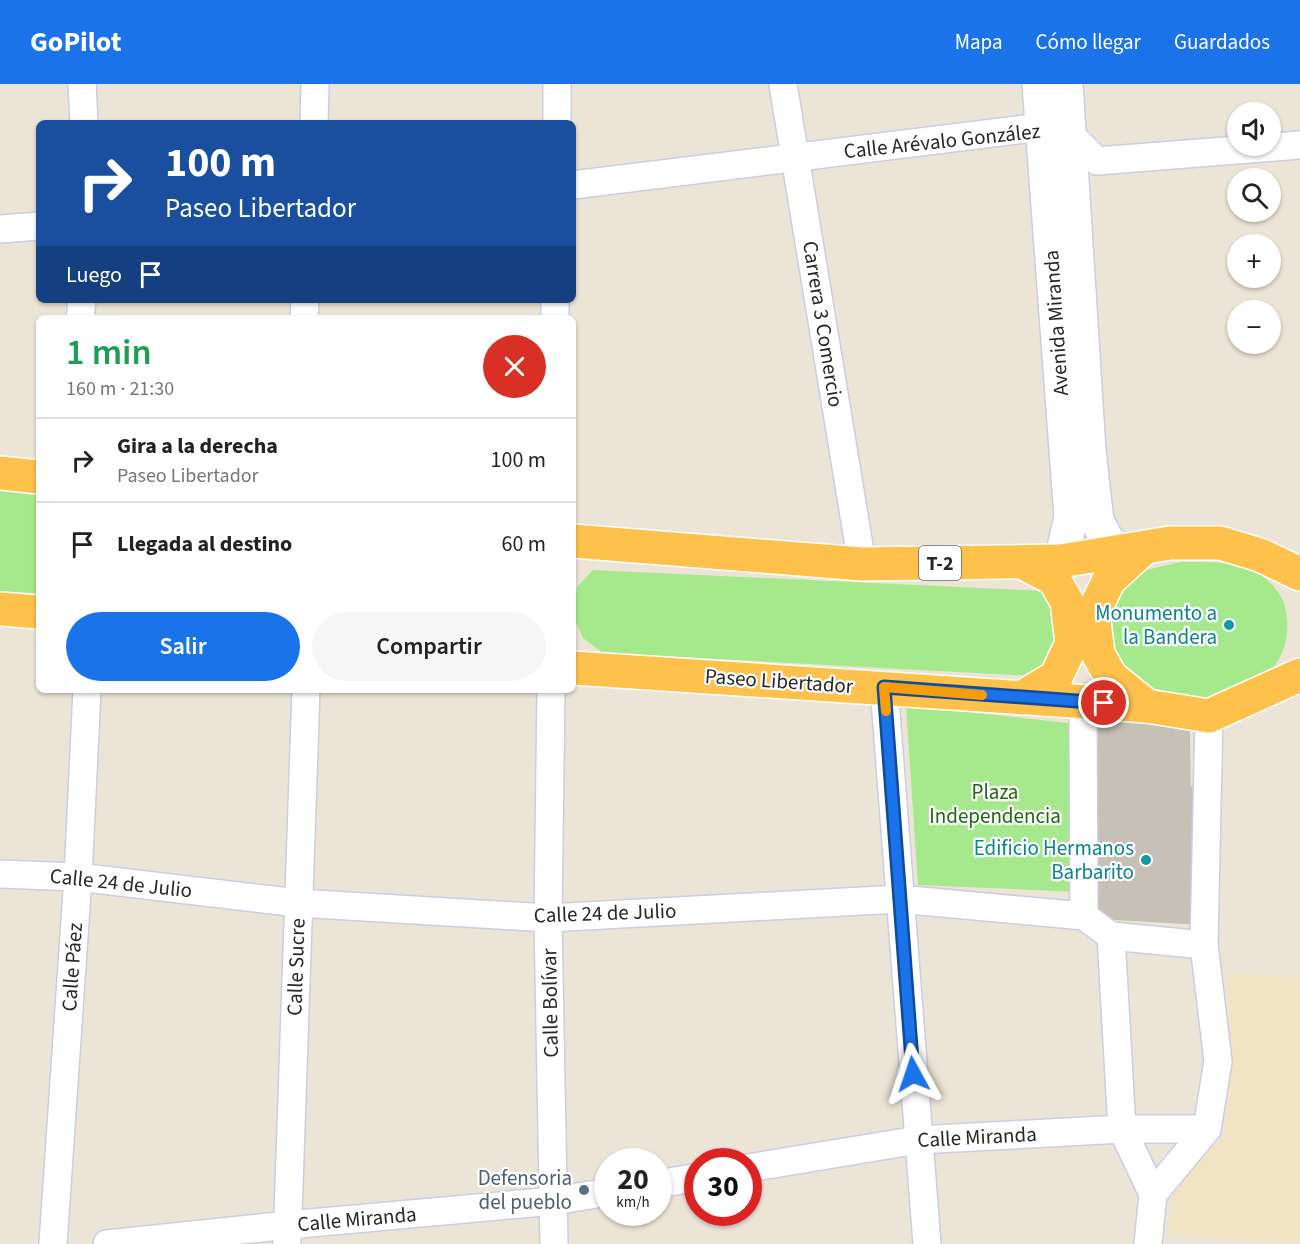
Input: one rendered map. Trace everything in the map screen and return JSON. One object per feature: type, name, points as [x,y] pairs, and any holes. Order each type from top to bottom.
[{"type":"highway","points":[[0,472],[36,477]]},
{"type":"highway","name":"T-2","points":[[576,541],[862,564],[1061,561],[1170,543],[1221,543],[1260,555],[1300,574]]},
{"type":"highway","points":[[1129,550],[1109,580],[1093,614],[1098,654],[1111,677],[1147,706]]},
{"type":"highway","points":[[1021,698],[1056,677],[1072,643],[1067,602],[1054,579],[1024,563]]},
{"type":"highway","points":[[0,609],[36,612]]},
{"type":"highway","name":"Paseo Libertador","points":[[576,668],[1147,706],[1209,716]]},
{"type":"highway","points":[[1209,716],[1300,675]]},
{"type":"main road","name":"Avenida Miranda","points":[[1039,84],[1055,130],[1097,521],[1129,550]]},
{"type":"main road","name":"Avenida Miranda","points":[[1061,561],[1071,517],[1055,130],[1066,84]]},
{"type":"street","points":[[82,84],[84,120]]},
{"type":"street","points":[[314,120],[315,84]]},
{"type":"street","points":[[556,84],[557,120]]},
{"type":"street","name":"Carrera 3 Comercio","points":[[783,84],[862,564]]},
{"type":"street","name":"Calle Arévalo González","points":[[576,185],[1055,130],[1097,161],[1300,145]]},
{"type":"street","points":[[0,229],[36,226]]},
{"type":"street","points":[[884,687],[927,1244]]},
{"type":"street","name":"Calle Páez","points":[[53,1244],[78,877],[87,693]]},
{"type":"street","name":"Calle Sucre","points":[[287,1234],[306,693]]},
{"type":"street","name":"Calle Bolívar","points":[[551,693],[548,918],[554,1244]]},
{"type":"street","points":[[1083,702],[1084,916],[1111,936],[1204,945]]},
{"type":"street","points":[[1153,1194],[1207,1129],[1218,1061],[1204,945],[1209,716]]},
{"type":"street","name":"Calle 24 de Julio","points":[[0,874],[78,877],[298,903],[548,918],[899,899],[1084,916]]},
{"type":"street","points":[[1111,936],[1122,1129],[1153,1194],[1148,1244]]},
{"type":"street","name":"Calle Miranda","points":[[762,1166],[918,1140],[1122,1129],[1207,1129]]},
{"type":"street","name":"Calle Miranda","points":[[107,1244],[287,1234],[594,1194]]},
{"type":"shaded area","points":[[1229,973],[1300,978],[1300,1244],[1170,1233],[1175,1187],[1225,1136]]},
{"type":"green space","points":[[0,489],[36,494],[36,603],[0,599]]},
{"type":"green space","points":[[1181,562],[1221,563],[1251,569],[1274,586],[1281,597],[1287,623],[1286,642],[1270,672],[1256,683],[1241,691],[1223,696],[1193,698],[1161,692],[1121,675],[1103,627],[1123,584],[1146,570]]},
{"type":"green space","points":[[593,570],[1045,591],[1061,634],[1052,660],[1033,676],[603,653],[583,638],[576,622],[577,587]]},
{"type":"green space","name":"Plaza Independencia","points":[[906,705],[1076,724],[1079,892],[918,885]]},
{"type":"building","name":"Edificio Hermanos Barbarito","points":[[1099,722],[1189,724],[1190,787],[1200,789],[1198,924],[1095,918],[1091,803],[1098,789]]},
{"type":"slow traffic","points":[[886,711],[884,687],[982,695]]},
{"type":"place","name":"Monumento a la Bandera","points":[[1229,625]]},
{"type":"place","name":"Edificio Hermanos Barbarito","points":[[1146,860]]},
{"type":"place","name":"Defensoria del pueblo","points":[[584,1190]]},
{"type":"route","points":[[913,1074],[884,687],[1104,703]]}]
